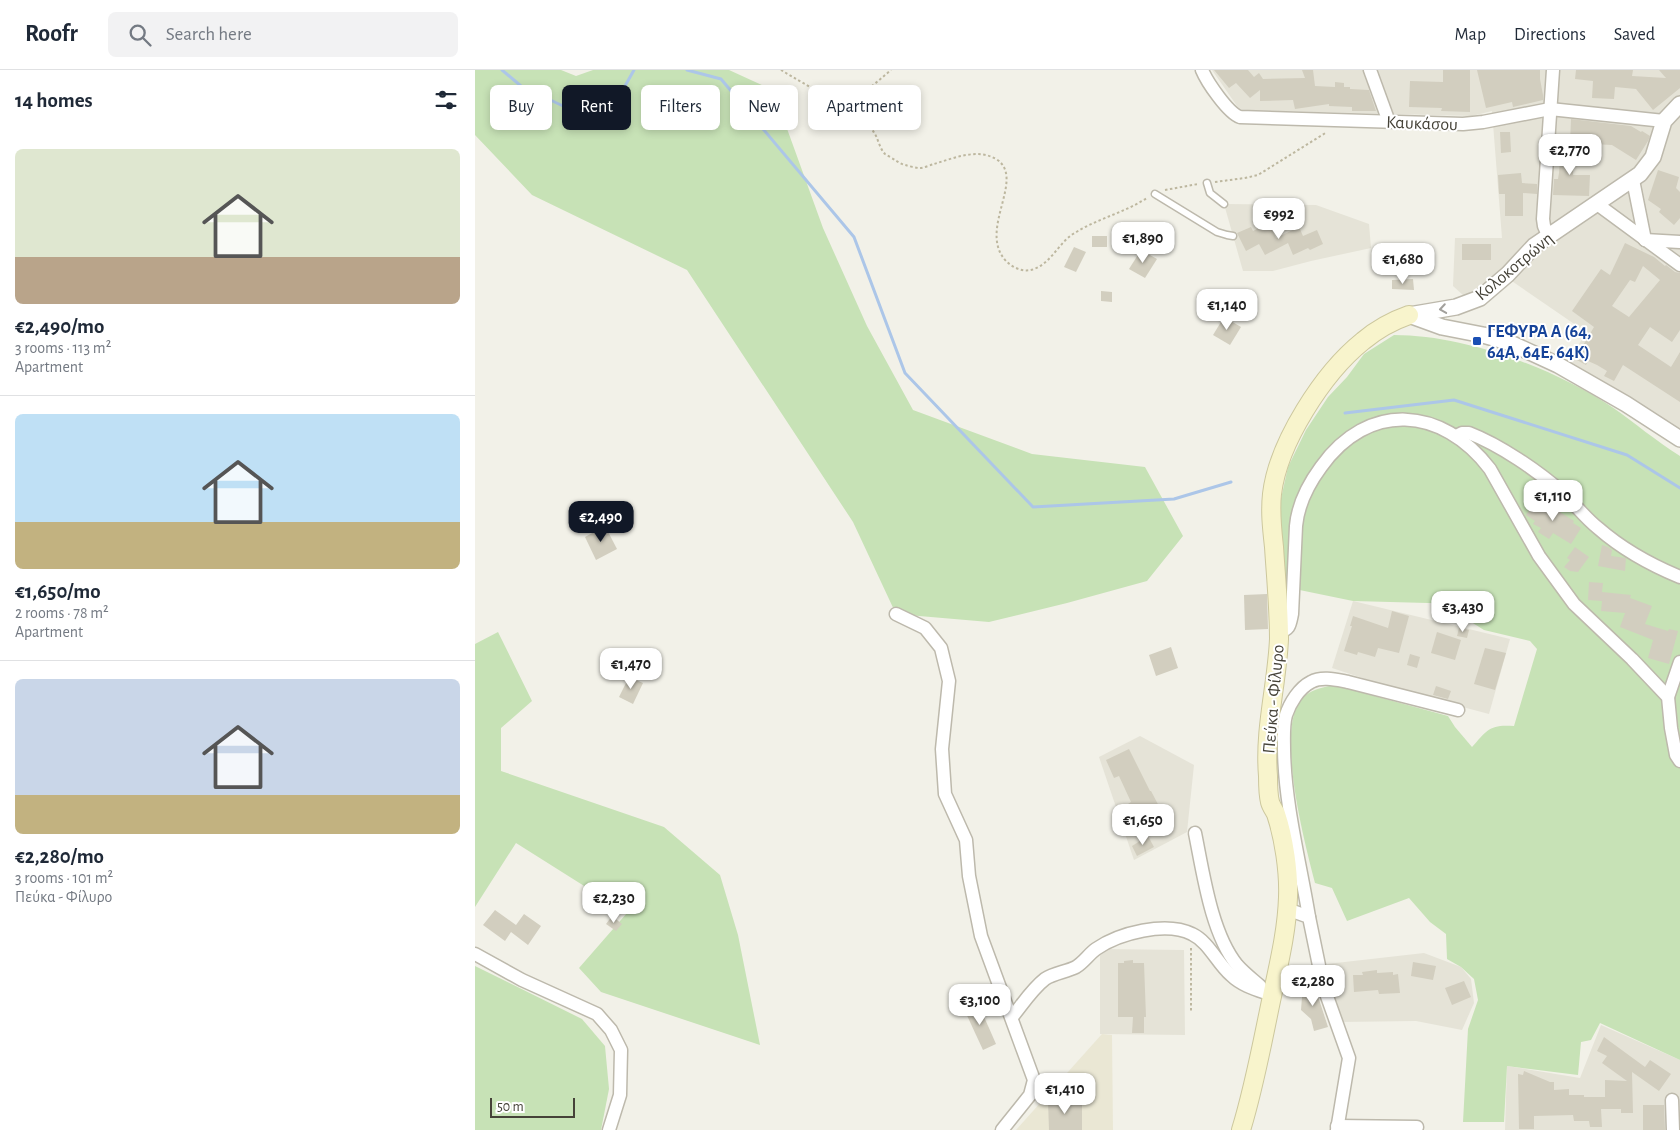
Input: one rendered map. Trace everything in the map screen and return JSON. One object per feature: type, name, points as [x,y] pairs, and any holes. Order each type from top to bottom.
[{"type":"main road","name":"Πεύκα - Φίλυρο","points":[[1241,1130],[1255,1077],[1285,934],[1287,909],[1286,858],[1276,814],[1271,804],[1267,765],[1267,736],[1278,658],[1279,631],[1271,505],[1274,485],[1281,457],[1301,416],[1341,361],[1372,334],[1409,315]]},
{"type":"street","name":"Καυκάσου","points":[[1203,70],[1229,108],[1238,116],[1471,124],[1550,109],[1664,121]]},
{"type":"street","points":[[1370,70],[1389,122]]},
{"type":"street","points":[[1548,236],[1543,219],[1553,70]]},
{"type":"street","name":"Κολοκοτρώνη","points":[[1409,315],[1456,307],[1480,298],[1508,274],[1534,246],[1633,180],[1643,172],[1651,160],[1664,121],[1680,104]]},
{"type":"street","points":[[1633,180],[1645,240]]},
{"type":"street","points":[[1597,204],[1680,265]]},
{"type":"street","points":[[1645,240],[1680,242]]},
{"type":"street","points":[[1409,315],[1442,327],[1508,342],[1558,365],[1680,439]]},
{"type":"street","points":[[1279,631],[1286,630],[1289,627],[1292,614],[1296,526],[1299,506],[1308,486],[1335,449],[1361,430],[1389,421],[1420,422],[1441,428],[1456,436],[1481,458],[1490,469],[1539,556],[1574,604],[1632,659],[1668,697]]},
{"type":"street","points":[[1456,436],[1469,433],[1521,462],[1561,492],[1596,527],[1616,542],[1646,561],[1680,577]]},
{"type":"street","points":[[896,614],[925,628],[941,648],[949,681],[942,749],[945,794],[966,840],[969,876],[981,936],[1034,1080],[1030,1095],[1002,1130]]},
{"type":"street","points":[[1680,662],[1668,697],[1676,755],[1680,761]]},
{"type":"street","points":[[1417,1127],[1337,1128],[1349,1058],[1323,986],[1309,917],[1285,778],[1284,737],[1286,716],[1293,700],[1302,688],[1312,681],[1331,679],[1458,710]]},
{"type":"street","points":[[1195,833],[1208,895],[1224,944],[1234,961],[1247,976],[1272,995]]},
{"type":"street","points":[[1287,909],[1309,917]]},
{"type":"street","points":[[1012,1017],[1043,981],[1079,965],[1091,953],[1106,944],[1141,930],[1163,929],[1191,933],[1205,944],[1231,975],[1247,986],[1272,995]]},
{"type":"street","points":[[475,954],[522,980],[597,1014],[611,1030],[621,1050],[620,1095],[609,1130]]},
{"type":"street","points":[[1672,1100],[1673,1130]]},
{"type":"lane","points":[[1207,183],[1211,193],[1224,204]]},
{"type":"lane","points":[[1155,194],[1217,232],[1233,236]]},
{"type":"path","points":[[781,70],[808,86]]},
{"type":"path","points":[[873,85],[891,70]]},
{"type":"path","points":[[871,130],[885,153],[903,165],[920,168],[960,156],[974,154],[991,156],[1000,162],[1005,168],[1008,183],[997,223],[999,248],[1006,261],[1021,270],[1031,270],[1053,256],[1065,240],[1077,232],[1131,208],[1155,194],[1175,188],[1231,181],[1258,175],[1337,127],[1340,120]]},
{"type":"path","points":[[1191,933],[1191,1011]]},
{"type":"shaded area","points":[[1212,70],[1680,70],[1680,429],[1568,363],[1586,332],[1500,273],[1464,296],[1453,286],[1455,238],[1502,238],[1492,111],[1472,116],[1242,110],[1237,106]]},
{"type":"shaded area","points":[[1224,204],[1316,205],[1369,224],[1371,248],[1273,271],[1243,271]]},
{"type":"shaded area","points":[[1353,601],[1510,639],[1489,714],[1399,690],[1332,668]]},
{"type":"shaded area","points":[[1140,736],[1194,765],[1187,832],[1134,860],[1099,757]]},
{"type":"shaded area","points":[[1100,949],[1184,950],[1185,1035],[1100,1034]]},
{"type":"shaded area","points":[[1424,953],[1461,967],[1471,979],[1474,1003],[1462,1030],[1416,1021],[1340,1022],[1327,964]]},
{"type":"shaded area","points":[[1601,1025],[1680,1060],[1680,1130],[1505,1130],[1507,1066],[1580,1078]]},
{"type":"shaded area","points":[[1102,1034],[1112,1035],[1113,1130],[1016,1130]]},
{"type":"green space","points":[[475,70],[561,70],[576,76],[593,70],[729,70],[762,85],[730,85],[730,130],[787,130],[823,228],[867,326],[913,410],[1032,454],[1145,467],[1183,536],[1147,581],[1067,603],[989,622],[896,614],[853,522],[687,270],[532,195],[475,135]]},
{"type":"green space","points":[[1394,335],[1421,336],[1479,347],[1536,367],[1563,379],[1612,407],[1680,456],[1680,1060],[1600,1023],[1591,1040],[1581,1042],[1578,1075],[1507,1066],[1504,1122],[1463,1122],[1468,1029],[1478,1000],[1474,979],[1461,967],[1447,959],[1446,934],[1430,922],[1409,898],[1347,921],[1332,888],[1315,883],[1294,785],[1291,730],[1296,709],[1309,693],[1319,688],[1334,685],[1448,716],[1472,747],[1494,727],[1514,726],[1537,649],[1530,641],[1484,630],[1468,620],[1465,604],[1353,601],[1285,587],[1280,503],[1288,467],[1306,430],[1328,397],[1347,377],[1364,354]]},
{"type":"green space","points":[[498,632],[532,701],[501,728],[501,771],[664,827],[720,875],[738,935],[760,1045],[601,992],[579,968],[627,913],[516,843],[475,907],[475,644]]},
{"type":"green space","points":[[475,966],[582,1019],[605,1046],[609,1089],[601,1130],[475,1130]]},
{"type":"building","points":[[1214,70],[1248,70],[1254,77],[1259,73],[1263,79],[1305,78],[1302,70],[1313,70],[1315,86],[1335,87],[1335,82],[1344,83],[1344,87],[1350,87],[1350,89],[1369,90],[1376,111],[1352,111],[1352,107],[1329,106],[1329,104],[1295,109],[1293,100],[1260,101],[1260,90],[1250,98],[1236,83],[1229,88]]},
{"type":"building","points":[[1443,70],[1470,70],[1470,112],[1441,111],[1442,108],[1409,107],[1410,81],[1443,82]]},
{"type":"building","points":[[1477,70],[1540,70],[1543,100],[1513,107],[1512,102],[1486,108]]},
{"type":"building","points":[[1576,70],[1633,70],[1632,76],[1666,78],[1659,70],[1680,70],[1680,88],[1653,110],[1636,89],[1615,87],[1614,99],[1592,98],[1593,81],[1575,79]]},
{"type":"building","points":[[1571,119],[1631,126],[1650,136],[1636,160],[1612,145],[1570,143]]},
{"type":"building","points":[[1500,132],[1510,132],[1511,152],[1501,153]]},
{"type":"building","points":[[1561,143],[1574,144],[1573,175],[1590,175],[1589,196],[1553,195],[1554,179],[1558,179],[1559,173]]},
{"type":"building","points":[[1658,170],[1679,177],[1676,188],[1680,192],[1680,218],[1674,225],[1659,212],[1661,209],[1648,200]]},
{"type":"building","points":[[1521,173],[1522,183],[1537,184],[1537,194],[1523,193],[1523,216],[1505,216],[1505,194],[1499,194],[1498,175]]},
{"type":"building","points":[[1269,223],[1276,238],[1299,227],[1303,236],[1317,230],[1323,244],[1293,255],[1288,243],[1265,255],[1259,244],[1246,251],[1237,233],[1251,227],[1253,231]]},
{"type":"building","points":[[1092,236],[1107,236],[1107,247],[1092,247]]},
{"type":"building","points":[[1625,243],[1654,257],[1665,266],[1680,273],[1680,330],[1672,342],[1650,327],[1638,345],[1671,367],[1680,352],[1680,402],[1623,365],[1614,381],[1604,376],[1607,371],[1597,365],[1588,361],[1586,365],[1575,359],[1594,327],[1572,311],[1601,269],[1610,275]],"holes":[[[1643,266],[1660,280],[1629,317],[1612,306],[1630,280],[1635,282]]]},
{"type":"building","points":[[1462,244],[1491,244],[1491,260],[1462,260]]},
{"type":"building","points":[[1074,247],[1086,252],[1076,272],[1064,267]]},
{"type":"building","points":[[1141,250],[1157,259],[1145,278],[1129,269]]},
{"type":"building","points":[[1413,279],[1414,290],[1392,289],[1392,280]]},
{"type":"building","points":[[1101,291],[1112,292],[1112,302],[1101,301]]},
{"type":"building","points":[[1224,317],[1241,327],[1230,345],[1213,335]]},
{"type":"building","points":[[1538,498],[1574,521],[1573,523],[1581,528],[1571,544],[1553,533],[1549,539],[1538,532],[1541,528],[1533,524],[1535,521],[1526,515]]},
{"type":"building","points":[[605,526],[617,549],[596,560],[585,537]]},
{"type":"building","points":[[1602,545],[1612,550],[1611,556],[1626,558],[1625,571],[1598,566]]},
{"type":"building","points":[[1575,547],[1589,557],[1578,572],[1570,571],[1564,567],[1570,560],[1567,558]]},
{"type":"building","points":[[1589,582],[1603,583],[1602,592],[1631,595],[1630,598],[1652,606],[1645,624],[1668,631],[1669,629],[1678,631],[1669,664],[1648,658],[1653,640],[1620,627],[1625,613],[1601,611],[1602,601],[1588,600]]},
{"type":"building","points":[[1267,594],[1268,629],[1245,630],[1244,595]]},
{"type":"building","points":[[1392,611],[1409,616],[1399,653],[1378,648],[1375,657],[1358,652],[1357,655],[1344,651],[1352,626],[1350,626],[1353,616],[1388,628]]},
{"type":"building","points":[[1459,628],[1469,630],[1467,638],[1457,636]]},
{"type":"building","points":[[1437,632],[1461,640],[1455,660],[1431,653]]},
{"type":"building","points":[[1171,647],[1178,668],[1156,676],[1149,655]]},
{"type":"building","points":[[1485,648],[1506,653],[1495,690],[1474,684]]},
{"type":"building","points":[[1410,654],[1420,657],[1417,668],[1407,665]]},
{"type":"building","points":[[629,677],[643,683],[633,704],[619,697]]},
{"type":"building","points":[[1436,686],[1451,691],[1448,699],[1433,695]]},
{"type":"building","points":[[1129,749],[1161,810],[1138,822],[1128,804],[1131,802],[1119,776],[1114,778],[1106,760]]},
{"type":"building","points":[[1148,836],[1154,847],[1137,856],[1132,846]]},
{"type":"building","points":[[495,910],[516,925],[524,914],[541,926],[528,945],[511,932],[505,941],[483,925]]},
{"type":"building","points":[[612,916],[622,924],[616,931],[606,924]]},
{"type":"building","points":[[1133,960],[1133,963],[1144,963],[1146,1017],[1144,1017],[1144,1033],[1132,1033],[1133,1017],[1118,1017],[1118,963]]},
{"type":"building","points":[[1413,962],[1436,966],[1433,980],[1411,976]]},
{"type":"building","points":[[1377,970],[1377,973],[1393,972],[1393,975],[1398,974],[1400,993],[1379,994],[1378,990],[1354,992],[1353,975],[1363,975],[1362,972]]},
{"type":"building","points":[[1464,981],[1471,997],[1452,1005],[1445,988]]},
{"type":"building","points":[[1305,982],[1314,984],[1328,1027],[1314,1031],[1311,1019],[1301,1010],[1302,997],[1305,996]]},
{"type":"building","points":[[978,1003],[996,1044],[983,1050],[964,1009]]},
{"type":"building","points":[[1604,1037],[1645,1067],[1650,1060],[1671,1074],[1659,1091],[1632,1072],[1633,1113],[1621,1113],[1621,1109],[1601,1109],[1602,1127],[1590,1127],[1589,1121],[1574,1121],[1573,1115],[1534,1116],[1534,1129],[1519,1129],[1518,1074],[1523,1075],[1524,1071],[1554,1082],[1554,1090],[1569,1089],[1569,1095],[1584,1095],[1584,1097],[1605,1097],[1605,1080],[1627,1081],[1602,1063],[1607,1056],[1597,1051]]},
{"type":"building","points":[[1082,1100],[1082,1130],[1049,1130],[1048,1101]]},
{"type":"building","points":[[1643,1105],[1664,1105],[1665,1130],[1643,1130]]},
{"type":"waterway","points":[[502,70],[521,86],[603,125],[634,70]]},
{"type":"waterway","points":[[687,70],[721,79],[854,237],[905,373],[1033,507],[1174,499],[1231,482]]},
{"type":"waterway","points":[[1345,413],[1454,400],[1627,455],[1680,488]]},
{"type":"place","name":"ΓΕΦΥΡΑ A (64, 64Α, 64Ε, 64Κ)","points":[[1477,341]]}]
